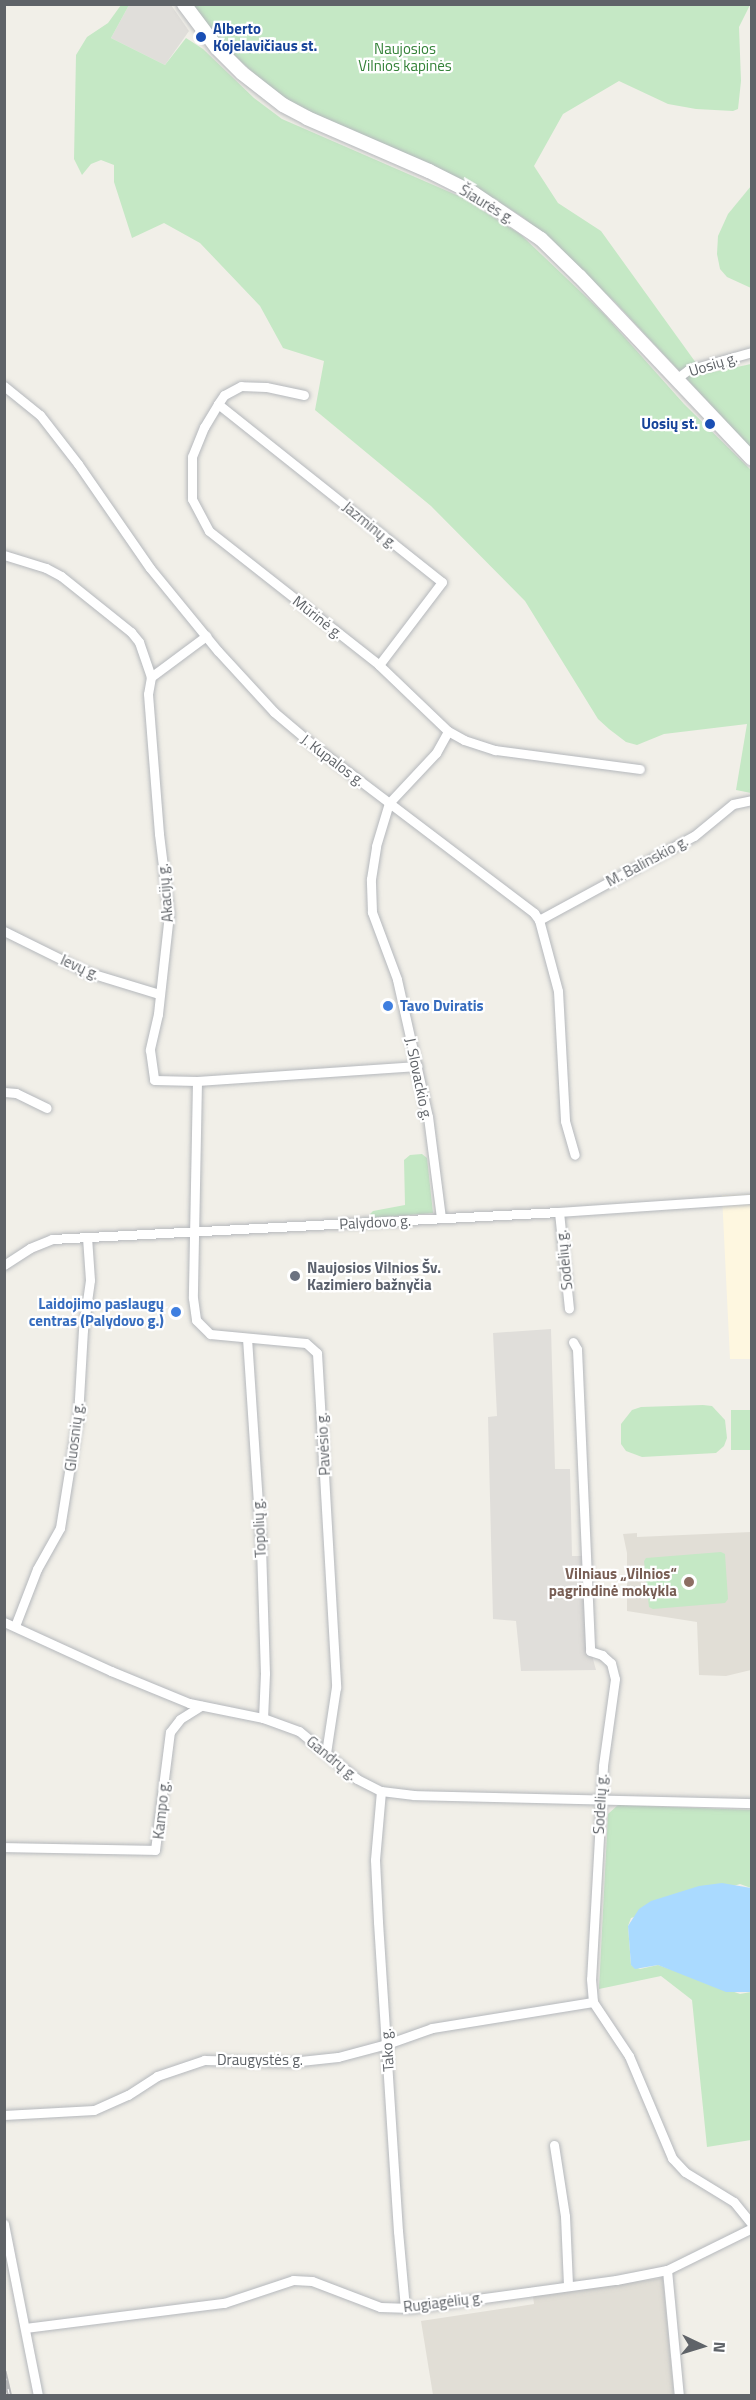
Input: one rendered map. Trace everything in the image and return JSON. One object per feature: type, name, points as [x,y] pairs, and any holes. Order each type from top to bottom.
[{"type":"main road","name":"Šiaurės g.","points":[[184,4],[217,48],[242,73],[283,105],[465,189],[541,239],[580,277],[752,459]]},
{"type":"street","name":"Uosių g.","points":[[676,378],[688,370],[752,352]]},
{"type":"street","name":"J. Kupalos g.","points":[[4,386],[40,415],[78,464],[150,568],[206,636],[295,731],[534,913],[539,920]]},
{"type":"street","name":"Mūrinė g.","points":[[304,394],[266,387],[241,386],[224,395],[204,426],[192,457],[192,500],[197,513],[216,538],[380,665],[448,731],[464,740],[495,750],[640,769]]},
{"type":"street","name":"Jazminų g.","points":[[218,404],[442,582],[380,665]]},
{"type":"street","name":"Akacijų g.","points":[[4,555],[46,568],[61,576],[131,632],[139,642],[151,677],[148,694],[159,834],[169,914],[150,1050],[153,1078],[161,1082],[197,1081],[417,1066]]},
{"type":"street","points":[[151,677],[206,636]]},
{"type":"street","points":[[389,803],[436,753],[448,731]]},
{"type":"street","name":"M. Balinskio g.","points":[[539,920],[694,836],[733,804],[752,800]]},
{"type":"street","name":"J. Slovackio g.","points":[[389,803],[376,846],[371,879],[372,912],[395,974],[417,1066],[428,1117],[441,1218]]},
{"type":"street","points":[[539,920],[558,991],[565,1121],[575,1155]]},
{"type":"street","name":"Ievų g.","points":[[4,931],[87,972],[159,994]]},
{"type":"street","name":"Pavėsio g.","points":[[197,1081],[193,1298],[196,1320],[210,1334],[306,1342],[317,1353],[336,1687],[326,1753]]},
{"type":"street","points":[[4,1092],[16,1093],[47,1108]]},
{"type":"street","name":"Palydovo g.","points":[[4,1265],[30,1248],[52,1239],[559,1212],[752,1199]]},
{"type":"street","name":"Sodelių g.","points":[[559,1212],[569,1308]]},
{"type":"street","name":"Gluosnių g.","points":[[15,1626],[37,1569],[60,1528],[78,1416],[83,1330],[90,1280],[87,1237]]},
{"type":"street","name":"Topolių g.","points":[[247,1338],[261,1547],[265,1673],[262,1718]]},
{"type":"street","name":"Sodelių g.","points":[[573,1342],[577,1349],[590,1651],[602,1655],[611,1663],[615,1679],[603,1766],[591,1979],[593,2002]]},
{"type":"street","name":"Gandrų g.","points":[[4,1622],[111,1671],[201,1706],[262,1718],[299,1731],[357,1779],[381,1791],[414,1795],[752,1803]]},
{"type":"street","name":"Kampo g.","points":[[4,1847],[155,1850],[170,1732],[180,1719],[201,1706]]},
{"type":"street","name":"Tako g.","points":[[381,1791],[375,1860],[398,2231],[405,2308]]},
{"type":"street","points":[[593,2002],[629,2056],[672,2158],[685,2172],[734,2202],[752,2226]]},
{"type":"street","name":"Draugystės g.","points":[[4,2115],[94,2110],[128,2095],[157,2076],[204,2060],[291,2062],[338,2057],[387,2044],[432,2028],[593,2002]]},
{"type":"street","points":[[554,2145],[565,2216],[563,2286]]},
{"type":"street","points":[[4,2224],[38,2396]]},
{"type":"street","name":"Rugiagėlių g.","points":[[25,2328],[224,2303],[293,2280],[312,2281],[380,2307],[405,2308],[563,2286],[667,2270],[752,2226]]},
{"type":"street","points":[[667,2270],[679,2396]]},
{"type":"shaded area","points":[[129,5],[171,5],[189,31],[165,65],[111,38]]},
{"type":"shaded area","points":[[751,1194],[751,1359],[730,1359],[722,1195]]},
{"type":"shaded area","points":[[551,1329],[555,1469],[570,1469],[572,1556],[584,1556],[587,1637],[596,1670],[521,1671],[516,1621],[493,1619],[488,1417],[497,1416],[493,1333]]},
{"type":"shaded area","name":"Vilniaus „Vilnios“ pagrindinė mokykla","points":[[751,1532],[751,1670],[726,1676],[699,1675],[697,1622],[627,1611],[627,1553],[623,1534],[637,1533],[637,1537]]},
{"type":"shaded area","points":[[663,2278],[674,2395],[433,2395],[421,2321],[534,2304],[533,2296]]},
{"type":"green space","points":[[121,5],[129,5],[111,38],[165,65],[186,38],[203,49],[254,98],[282,119],[461,197],[520,234],[603,313],[684,404],[751,470],[751,793],[736,790],[747,724],[664,734],[637,745],[626,742],[609,729],[598,719],[525,601],[431,506],[315,410],[324,361],[283,348],[260,306],[200,243],[164,223],[132,238],[114,182],[114,165],[101,160],[91,164],[82,175],[74,159],[76,55],[87,37],[108,23]]},
{"type":"green space","name":"Naujosios Vilnios kapinės","points":[[191,5],[750,5],[739,27],[741,81],[738,109],[733,111],[696,109],[668,104],[619,81],[563,114],[534,166],[558,203],[601,231],[704,374],[751,364],[751,448],[615,302],[524,218],[474,186],[304,109],[276,93],[225,47]]},
{"type":"green space","points":[[751,186],[751,288],[727,277],[720,269],[717,254],[718,236],[728,214]]},
{"type":"green space","points":[[422,1154],[427,1158],[433,1213],[371,1218],[370,1214],[373,1211],[405,1205],[404,1160],[410,1155]]},
{"type":"green space","points":[[712,1406],[725,1420],[727,1438],[724,1446],[716,1453],[642,1457],[626,1451],[621,1444],[621,1424],[632,1410],[641,1407]]},
{"type":"green space","points":[[731,1410],[751,1410],[751,1450],[731,1450]]},
{"type":"green space","points":[[721,1552],[725,1554],[728,1599],[725,1603],[653,1609],[649,1607],[644,1561],[646,1558]]},
{"type":"green space","points":[[618,1805],[751,1810],[751,1888],[740,1884],[631,1918],[628,1926],[631,1965],[640,1969],[658,1965],[740,1994],[751,1992],[751,2140],[707,2147],[692,2000],[661,1976],[599,1989],[608,1814]]},
{"type":"water","points":[[722,1883],[751,1888],[751,1992],[726,1992],[658,1965],[635,1969],[631,1965],[628,1926],[639,1909],[651,1901],[699,1886]]},
{"type":"railway","points":[[4,2371],[10,2396]]},
{"type":"place","name":"Alberto Kojelavičiaus st.","points":[[201,37]]},
{"type":"place","name":"Uosių st.","points":[[710,424]]},
{"type":"place","name":"Tavo Dviratis","points":[[388,1006]]},
{"type":"place","name":"Naujosios Vilnios Šv. Kazimiero bažnyčia","points":[[295,1276]]},
{"type":"place","name":"Laidojimo paslaugų centras (Palydovo g.)","points":[[176,1312]]},
{"type":"place","name":"Vilniaus „Vilnios“ pagrindinė mokykla","points":[[689,1582]]}]
